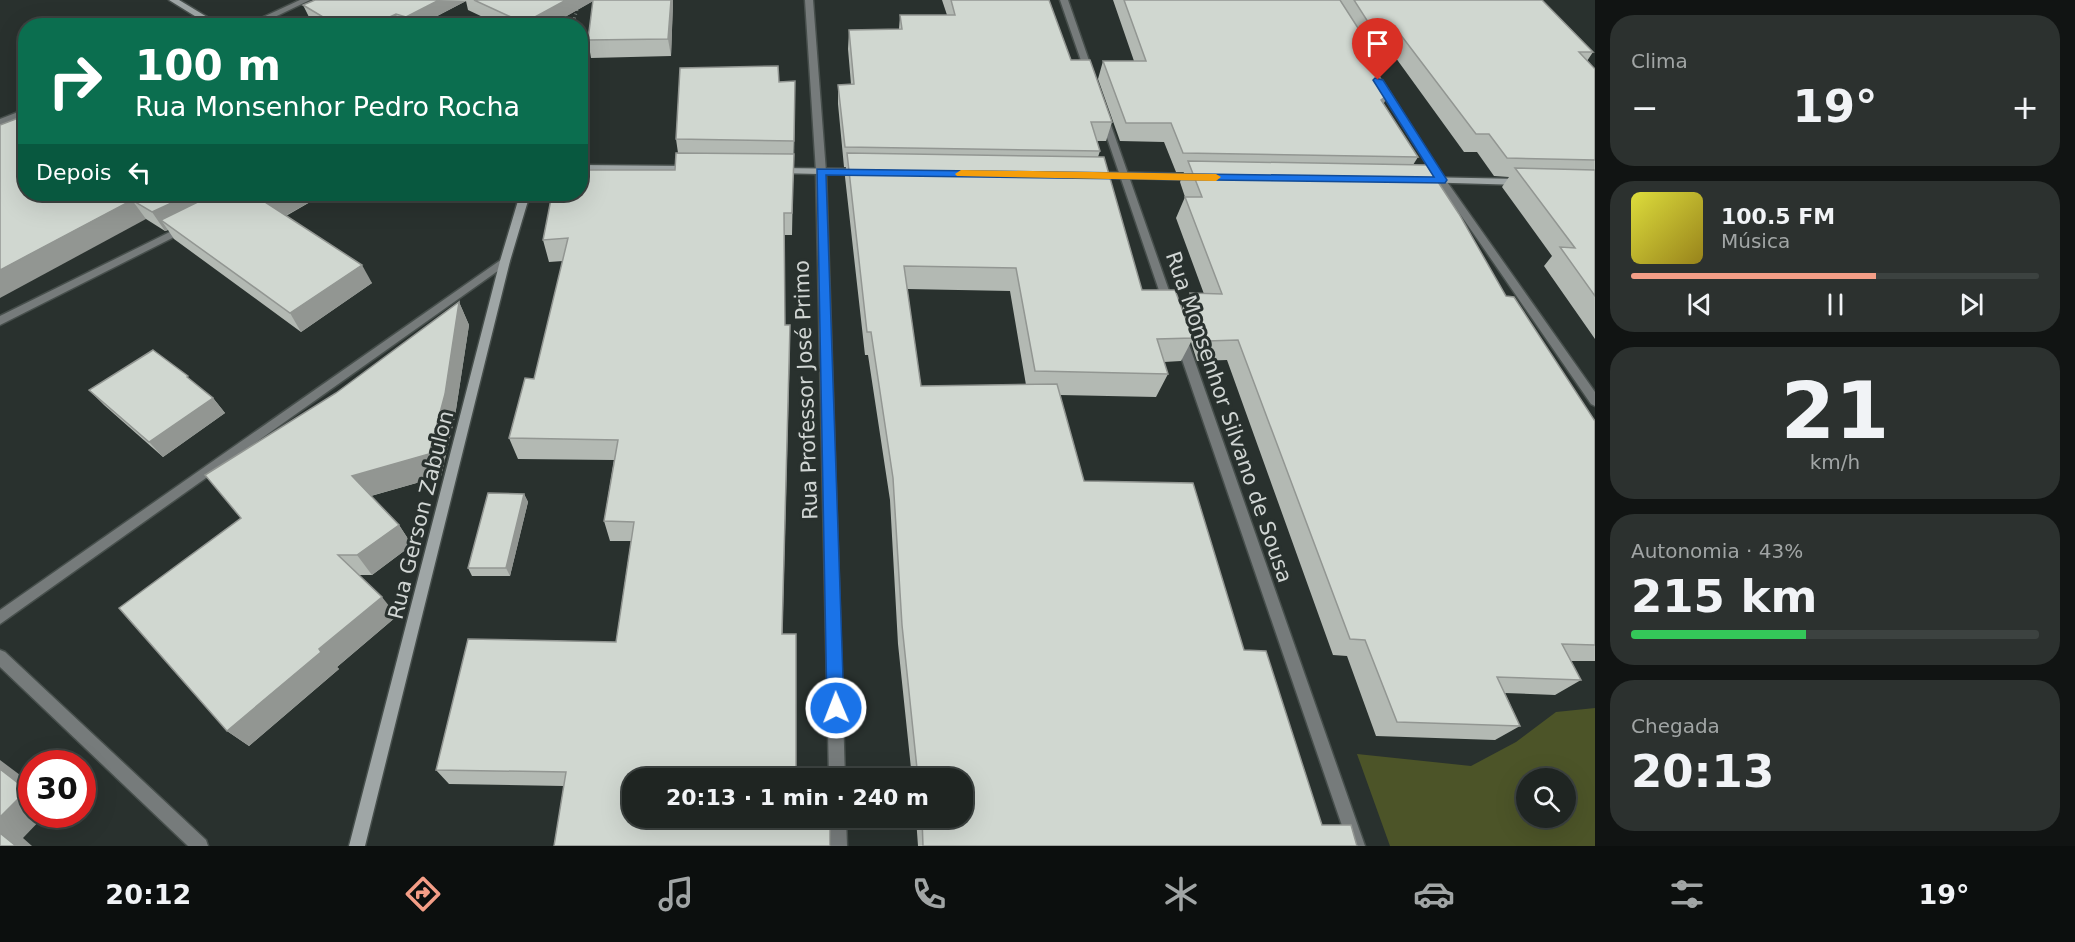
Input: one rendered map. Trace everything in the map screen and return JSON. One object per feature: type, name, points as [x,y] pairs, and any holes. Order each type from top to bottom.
[{"type":"street","points":[[173,0],[204,18]]},
{"type":"street","points":[[266,18],[306,0]]},
{"type":"street","name":"Rua Professor José Primo","points":[[808,0],[821,172],[837,768]]},
{"type":"street","points":[[1064,0],[1094,88]]},
{"type":"street","points":[[1372,70],[1441,180],[1595,401]]},
{"type":"street","name":"Rua Monsenhor Silvano de Sousa","points":[[1102,110],[1357,846]]},
{"type":"street","points":[[0,122],[18,115]]},
{"type":"street","points":[[588,168],[706,170]]},
{"type":"street","points":[[764,171],[868,172]]},
{"type":"street","points":[[1089,175],[1207,177]]},
{"type":"street","points":[[1406,180],[1536,182]]},
{"type":"street","name":"Rua Gerson Zabulon","points":[[357,846],[505,261],[523,201]]},
{"type":"street","points":[[0,321],[189,225]]},
{"type":"street","points":[[0,618],[505,261]]},
{"type":"street","points":[[0,657],[200,846]]},
{"type":"street","points":[[838,828],[839,846]]},
{"type":"path","points":[[574,18],[580,0]]},
{"type":"green space","points":[[1595,708],[1595,846],[1390,846],[1357,754],[1471,766],[1516,742],[1556,712]]},
{"type":"building","points":[[315,0],[439,0],[406,17],[396,14],[387,18],[325,18],[303,5]]},
{"type":"building","points":[[474,0],[566,0],[533,18],[513,18]]},
{"type":"building","points":[[593,0],[671,0],[668,39],[588,40]]},
{"type":"building","points":[[951,0],[1049,0],[1071,60],[1090,60],[1112,122],[1091,122],[1100,151],[845,147],[838,85],[854,84],[849,30],[902,29],[900,15],[955,15]]},
{"type":"building","points":[[1124,0],[1340,0],[1367,42],[1362,45],[1389,94],[1381,100],[1418,157],[1183,153],[1171,123],[1126,123],[1103,61],[1146,61]]},
{"type":"building","points":[[1354,0],[1542,0],[1593,52],[1579,52],[1595,69],[1595,160],[1507,158],[1489,134],[1476,134],[1394,26],[1377,36]]},
{"type":"building","points":[[778,66],[779,82],[795,81],[794,141],[676,139],[680,68]]},
{"type":"building","points":[[18,118],[18,201],[130,201],[0,270],[0,125]]},
{"type":"building","points":[[676,153],[794,154],[792,213],[784,213],[785,325],[790,325],[782,634],[796,634],[796,768],[622,768],[622,828],[830,828],[830,846],[554,846],[566,772],[436,770],[468,639],[616,642],[634,522],[604,521],[618,440],[509,438],[525,378],[534,379],[568,238],[543,240],[551,201],[588,201],[588,170],[675,170]]},
{"type":"building","points":[[847,153],[1104,157],[1142,290],[1175,290],[1193,338],[1157,339],[1168,374],[1035,371],[1016,268],[904,266],[921,386],[1057,384],[1084,481],[1193,483],[1244,650],[1266,651],[1322,825],[1351,825],[1357,846],[923,846],[922,828],[973,828],[973,768],[917,768],[902,625],[893,478],[871,332],[867,332]]},
{"type":"building","points":[[1188,161],[1427,165],[1459,214],[1506,296],[1514,297],[1595,421],[1595,645],[1562,644],[1581,680],[1497,677],[1520,726],[1397,722],[1365,640],[1350,639],[1238,340],[1207,341],[1190,293],[1222,294],[1185,197],[1202,197]]},
{"type":"building","points":[[1515,168],[1595,170],[1595,296],[1560,247],[1575,248]]},
{"type":"building","points":[[134,201],[176,201],[152,212]]},
{"type":"building","points":[[200,201],[267,201],[265,202],[362,265],[290,313],[161,220]]},
{"type":"building","points":[[459,302],[445,394],[429,454],[352,476],[399,525],[357,555],[338,555],[382,597],[319,649],[321,652],[227,731],[119,608],[241,518],[205,475],[336,393]]},
{"type":"building","points":[[153,350],[213,398],[149,442],[89,390]]},
{"type":"building","points":[[488,493],[524,494],[506,568],[468,568]]},
{"type":"building","points":[[0,769],[18,783],[18,799],[0,817]]},
{"type":"building","points":[[0,833],[16,846],[0,846]]},
{"type":"slow traffic","points":[[961,174],[1216,177]]},
{"type":"route","points":[[836,708],[821,172],[1441,180],[1378,80]]}]
